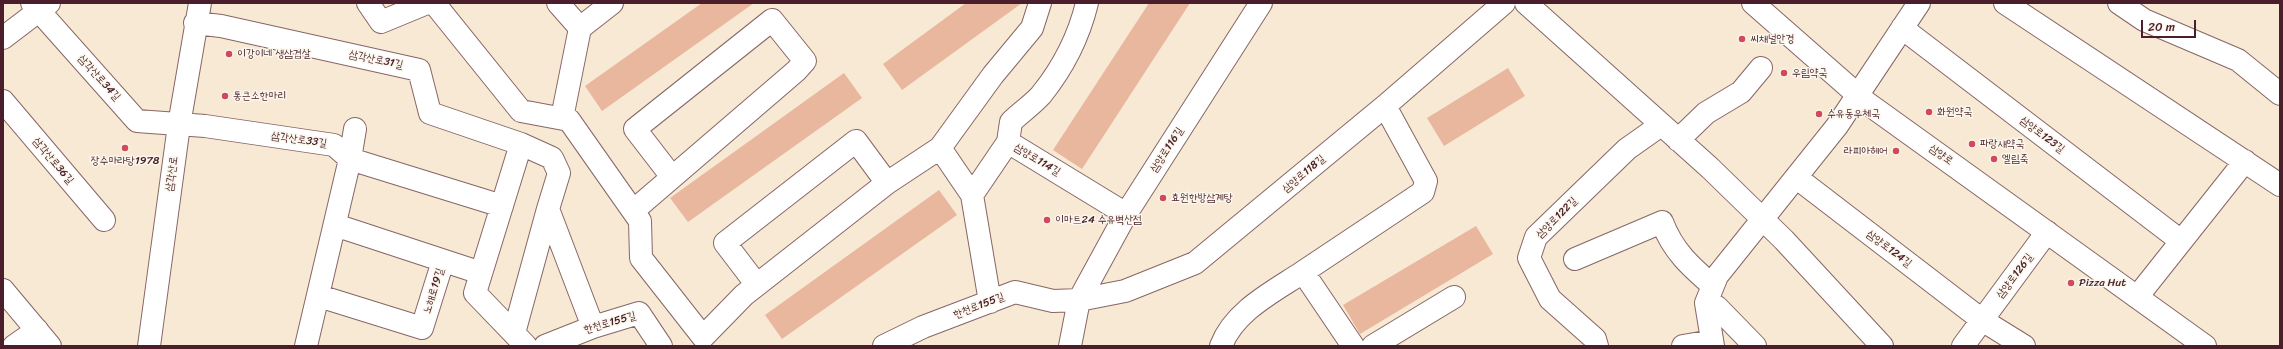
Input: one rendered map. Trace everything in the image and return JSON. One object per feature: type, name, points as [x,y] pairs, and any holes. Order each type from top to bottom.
[{"type":"street","points":[[368,3],[381,22],[427,3]]},
{"type":"street","points":[[434,3],[521,111],[569,120],[640,221],[641,258],[703,337],[757,285],[887,183],[940,148],[993,75],[1032,28],[1040,3]]},
{"type":"street","points":[[558,3],[580,28]]},
{"type":"street","points":[[562,118],[580,28],[612,3]]},
{"type":"street","name":"삼양로114길","points":[[1087,3],[1081,28],[1061,65],[1040,96],[1011,122],[1008,142],[1126,214]]},
{"type":"street","name":"삼양로116길","points":[[1070,346],[1079,300],[1126,214],[1261,3]]},
{"type":"street","name":"삼양로118길","points":[[1079,300],[1125,291],[1195,263],[1385,106],[1504,3]]},
{"type":"street","points":[[1526,3],[1764,220],[1882,346]]},
{"type":"street","name":"삼양로","points":[[1753,3],[1858,94],[2205,346]]},
{"type":"street","points":[[1683,346],[1713,344],[1710,295],[1717,276],[1764,220],[1837,126],[1919,3]]},
{"type":"street","points":[[2005,3],[2245,160],[2280,185]]},
{"type":"street","points":[[2119,3],[2144,20],[2238,60],[2280,94]]},
{"type":"street","points":[[3,38],[40,6]]},
{"type":"street","name":"삼각산로34길","points":[[40,6],[137,121],[179,125]]},
{"type":"street","name":"삼각산로","points":[[150,346],[179,125],[198,13]]},
{"type":"street","name":"삼각산로31길","points":[[198,13],[221,26],[419,70],[430,113],[521,144],[552,158],[559,173],[548,209],[520,340]]},
{"type":"street","points":[[633,211],[672,177],[805,61],[772,20],[635,129],[672,177]]},
{"type":"street","name":"삼양로123길","points":[[1902,28],[2181,241]]},
{"type":"street","points":[[1678,140],[1706,113],[1741,92],[1761,68]]},
{"type":"street","name":"삼각산로36길","points":[[3,101],[104,220]]},
{"type":"street","points":[[1220,346],[1231,325],[1255,304],[1423,192],[1426,181],[1385,106]]},
{"type":"street","name":"삼각산로33길","points":[[179,125],[204,126],[334,145],[350,160],[502,206]]},
{"type":"street","name":"삼양로122길","points":[[1597,346],[1596,339],[1550,300],[1529,258],[1536,237],[1627,149],[1661,125]]},
{"type":"street","points":[[306,346],[350,160],[355,129]]},
{"type":"street","points":[[757,285],[725,243],[731,238],[856,141],[887,183]]},
{"type":"street","points":[[972,195],[1008,142]]},
{"type":"street","name":"삼각산로31길","points":[[520,340],[475,293],[521,144]]},
{"type":"street","points":[[940,148],[972,195],[990,302]]},
{"type":"street","points":[[2137,297],[2245,160]]},
{"type":"street","name":"삼양로124길","points":[[1796,178],[1982,320]]},
{"type":"street","points":[[548,209],[593,327]]},
{"type":"street","points":[[1576,259],[1662,222],[1667,236],[1717,307],[1755,346]]},
{"type":"street","name":"노해로19길","points":[[319,296],[422,328],[443,260],[335,225]]},
{"type":"street","name":"삼양로126길","points":[[1963,346],[2047,232]]},
{"type":"street","points":[[443,260],[481,273]]},
{"type":"street","points":[[1303,272],[1353,346]]},
{"type":"street","points":[[3,290],[43,338],[14,346]]},
{"type":"street","name":"한천로155길","points":[[884,346],[912,340],[990,302],[1015,292],[1053,301],[1079,300]]},
{"type":"street","points":[[1373,346],[1454,297]]},
{"type":"street","name":"한천로155길","points":[[545,346],[593,327],[639,312],[661,346]]},
{"type":"street","points":[[1982,320],[2024,346]]},
{"type":"building","points":[[702,3],[754,3],[602,111],[585,86]]},
{"type":"building","points":[[966,3],[1022,3],[902,90],[883,64]]},
{"type":"building","points":[[1149,3],[1190,3],[1082,169],[1053,150]]},
{"type":"building","points":[[1508,68],[1525,96],[1444,146],[1427,118]]},
{"type":"building","points":[[844,73],[862,98],[688,222],[670,198]]},
{"type":"building","points":[[939,190],[957,215],[782,339],[765,315]]},
{"type":"building","points":[[1476,226],[1493,254],[1360,334],[1343,305]]},
{"type":"place","name":"씨채널안경","points":[[1742,39]]},
{"type":"place","name":"이강이네 생삼겹살","points":[[229,54]]},
{"type":"place","name":"우림약국","points":[[1784,73]]},
{"type":"place","name":"통큰소한마리","points":[[225,96]]},
{"type":"place","name":"화원약국","points":[[1929,112]]},
{"type":"place","name":"수유동우체국","points":[[1819,114]]},
{"type":"place","name":"파랑새약국","points":[[1972,144]]},
{"type":"place","name":"장수마라탕1978","points":[[125,148]]},
{"type":"place","name":"라피아헤어","points":[[1896,151]]},
{"type":"place","name":"엘림죽","points":[[1994,159]]},
{"type":"place","name":"효원한방삼계탕","points":[[1163,198]]},
{"type":"place","name":"이마트24 수유벽산점","points":[[1047,220]]},
{"type":"place","name":"Pizza Hut","points":[[2071,283]]}]
